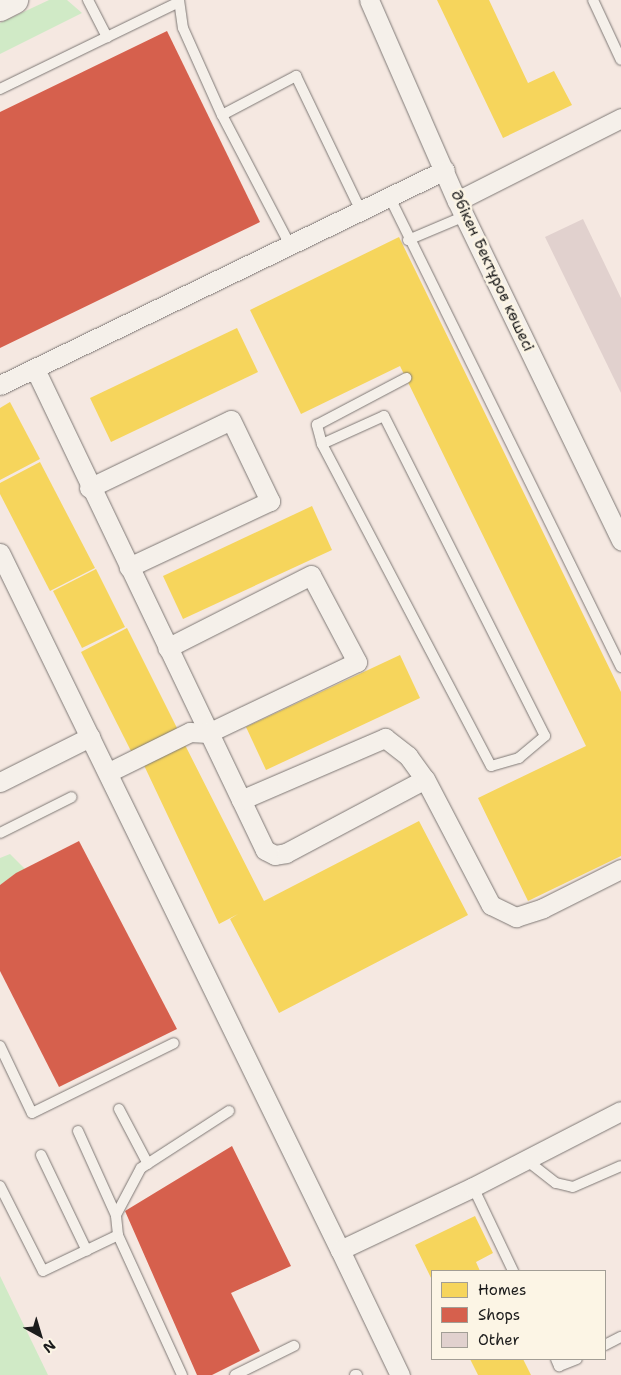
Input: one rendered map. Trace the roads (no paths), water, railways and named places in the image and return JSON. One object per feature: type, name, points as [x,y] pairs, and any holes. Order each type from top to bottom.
[{"type":"street","points":[[0,7],[14,0]]},
{"type":"street","name":"Әбікен Бектұров көшесі","points":[[369,0],[461,208],[615,515],[621,540]]},
{"type":"street","points":[[461,208],[621,118]]},
{"type":"street","points":[[0,385],[35,370],[360,209],[445,170]]},
{"type":"street","points":[[35,370],[89,488],[265,850],[275,855],[286,853],[426,779]]},
{"type":"street","points":[[89,488],[231,420],[270,501],[129,567]]},
{"type":"street","points":[[0,553],[400,1375]]},
{"type":"street","points":[[108,772],[190,732],[208,733],[357,662],[311,575],[167,648]]},
{"type":"street","points":[[0,782],[90,738]]},
{"type":"street","points":[[241,800],[385,738],[408,756],[426,779],[491,905],[516,917],[544,908],[621,869]]},
{"type":"street","points":[[340,1250],[473,1188],[525,1159],[621,1111]]},
{"type":"lane","points":[[88,0],[108,37]]},
{"type":"lane","points":[[592,0],[621,60]]},
{"type":"lane","points":[[0,89],[179,1],[183,28],[222,114],[290,245]]},
{"type":"lane","points":[[222,114],[296,76],[360,209]]},
{"type":"lane","points":[[389,196],[408,240],[621,668]]},
{"type":"lane","points":[[408,240],[461,208]]},
{"type":"lane","points":[[322,444],[384,416],[545,736],[519,758],[491,766],[322,444],[317,425],[406,378]]},
{"type":"lane","points":[[0,833],[72,797]]},
{"type":"lane","points":[[0,1046],[32,1113],[174,1043]]},
{"type":"lane","points":[[119,1109],[148,1164]]},
{"type":"lane","points":[[116,1215],[126,1193],[141,1168],[229,1111]]},
{"type":"lane","points":[[78,1131],[116,1215],[118,1235],[182,1375]]},
{"type":"lane","points":[[41,1155],[87,1251]]},
{"type":"lane","points":[[525,1159],[556,1183],[573,1187],[621,1166]]},
{"type":"lane","points":[[0,1186],[43,1271],[118,1235]]},
{"type":"lane","points":[[473,1188],[513,1270]]},
{"type":"lane","points":[[606,1344],[621,1337]]},
{"type":"lane","points":[[235,1375],[294,1346]]},
{"type":"lane","points":[[560,1367],[575,1360]]}]
